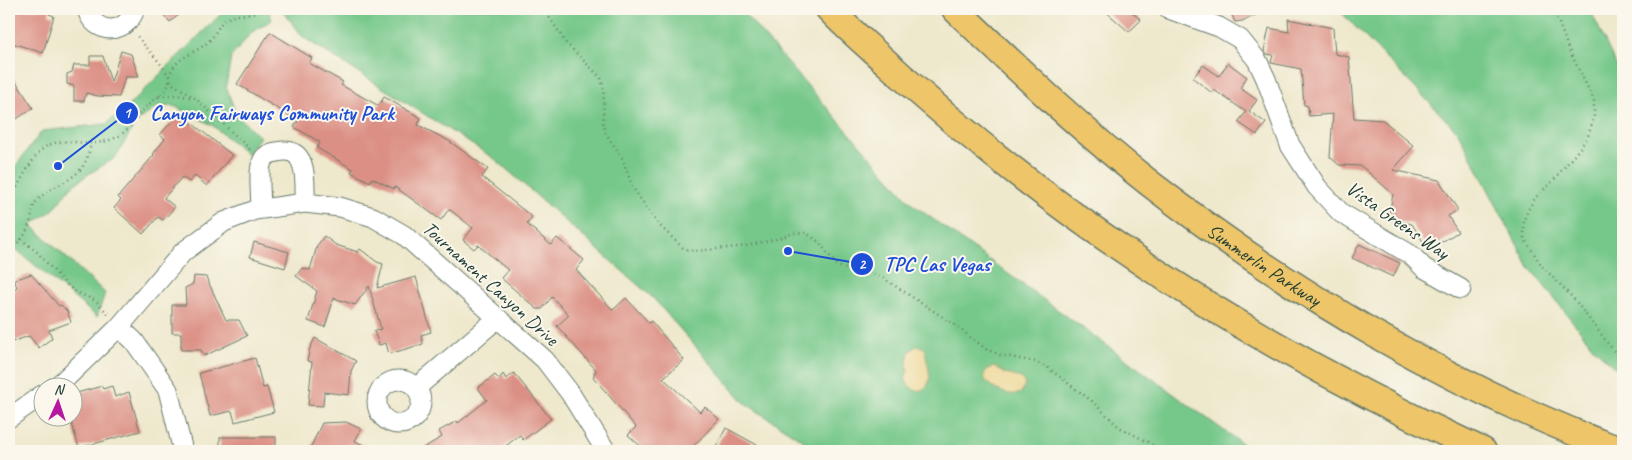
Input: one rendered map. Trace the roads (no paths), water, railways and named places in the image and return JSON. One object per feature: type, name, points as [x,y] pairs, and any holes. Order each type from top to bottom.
[{"type":"highway","points":[[828,9],[911,85],[1000,159],[1048,197],[1124,250],[1188,292],[1299,359],[1361,393],[1483,451]]},
{"type":"highway","name":"Summerlin Parkway","points":[[955,9],[1048,98],[1148,182],[1276,273],[1357,324],[1467,383],[1536,416],[1622,451]]},
{"type":"street","points":[[87,9],[91,18],[102,27],[116,28],[130,16]]},
{"type":"street","name":"Vista Greens Way","points":[[1169,9],[1219,27],[1240,39],[1257,60],[1266,79],[1290,145],[1317,187],[1341,213],[1411,255],[1424,268],[1461,289]]},
{"type":"street","points":[[260,209],[261,164],[267,155],[281,151],[296,155],[302,160],[305,203]]},
{"type":"street","name":"Tournament Canyon Drive","points":[[66,378],[120,327],[184,252],[224,222],[255,210],[305,203],[340,207],[373,218],[404,235],[545,360],[570,393],[606,451]]},
{"type":"street","points":[[416,388],[498,318]]},
{"type":"street","points":[[120,327],[134,341],[168,390],[183,451]]},
{"type":"street","points":[[9,418],[32,402]]},
{"type":"place","name":"Canyon Fairways Community Park","points":[[58,166]]},
{"type":"place","name":"TPC Las Vegas","points":[[788,251]]}]
